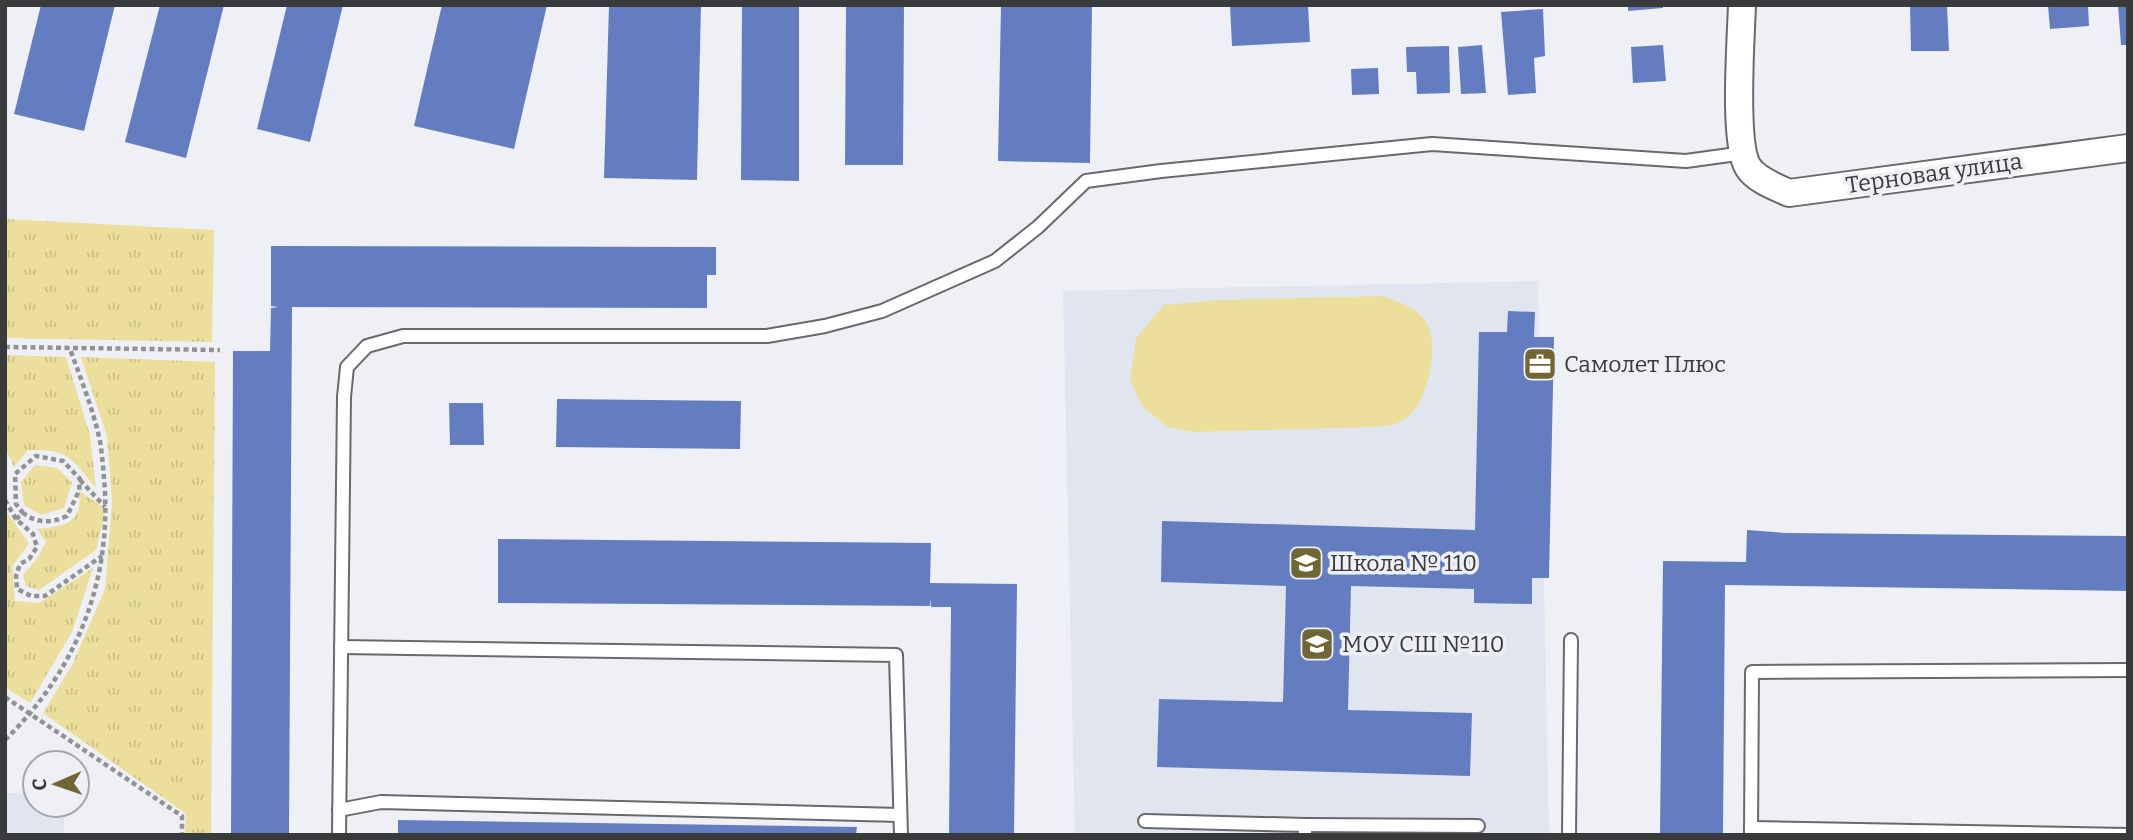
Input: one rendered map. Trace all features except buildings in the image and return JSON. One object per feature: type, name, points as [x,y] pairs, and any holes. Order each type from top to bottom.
[{"type":"street","points":[[1742,5],[1740,130],[1746,161]]},
{"type":"street","name":"Терновая улица","points":[[1746,161],[1765,182],[1789,193],[2128,148]]},
{"type":"lane","points":[[339,835],[344,397],[347,367],[367,346],[403,336],[766,336],[825,327],[882,311],[995,261],[1038,227],[1086,181],[1432,144],[1685,161],[1746,161]]},
{"type":"lane","points":[[1569,835],[1571,640]]},
{"type":"lane","points":[[341,647],[896,655],[901,835]]},
{"type":"lane","points":[[2128,670],[1752,672],[1751,832],[2128,835]]},
{"type":"lane","points":[[339,810],[381,802],[900,815]]},
{"type":"lane","points":[[1145,821],[1305,830],[1478,826]]},
{"type":"path","points":[[5,347],[220,350]]},
{"type":"path","points":[[5,740],[31,715],[58,676],[83,625],[99,579],[106,529],[100,443],[71,349]]},
{"type":"path","points":[[5,474],[15,474],[36,456],[63,461],[106,509]]},
{"type":"path","points":[[15,474],[16,504],[31,519],[44,522],[68,516],[79,491],[80,479]]},
{"type":"path","points":[[5,500],[16,519],[33,534],[37,547],[29,559],[20,564],[16,576],[18,589],[31,596],[45,596],[103,555]]},
{"type":"path","points":[[16,519],[23,513]]},
{"type":"path","points":[[5,697],[182,816],[182,835]]},
{"type":"shaded area","name":"Школа № 110","points":[[1538,281],[1549,835],[1075,835],[1063,291]]},
{"type":"shaded area","points":[[5,793],[21,793],[21,819],[64,819],[64,835],[5,835]]},
{"type":"green space","points":[[5,219],[214,230],[212,342],[5,338]]},
{"type":"green space","points":[[1382,296],[1409,307],[1421,316],[1426,321],[1431,339],[1431,365],[1424,392],[1411,414],[1396,423],[1376,427],[1193,432],[1167,427],[1142,406],[1130,380],[1136,338],[1164,305],[1218,300]]},
{"type":"green space","points":[[5,355],[66,357],[90,435],[96,488],[68,457],[52,451],[28,450],[14,467],[5,448]]},
{"type":"green space","points":[[81,357],[215,362],[211,835],[185,835],[186,814],[43,713],[72,665],[105,589],[112,502],[107,436]]},
{"type":"green space","points":[[35,465],[57,468],[72,482],[64,508],[42,515],[24,505],[21,482]]},
{"type":"green space","points":[[79,491],[106,509],[96,550],[39,590],[26,586],[23,575],[46,542],[37,529],[64,524],[75,517]]},
{"type":"green space","points":[[5,510],[29,543],[12,567],[15,601],[39,603],[93,568],[72,632],[30,703],[5,687]]},
{"type":"place","name":"Самолет Плюс","points":[[1540,364]]},
{"type":"place","name":"Школа № 110","points":[[1306,563]]},
{"type":"place","name":"МОУ СШ №110","points":[[1317,644]]}]
